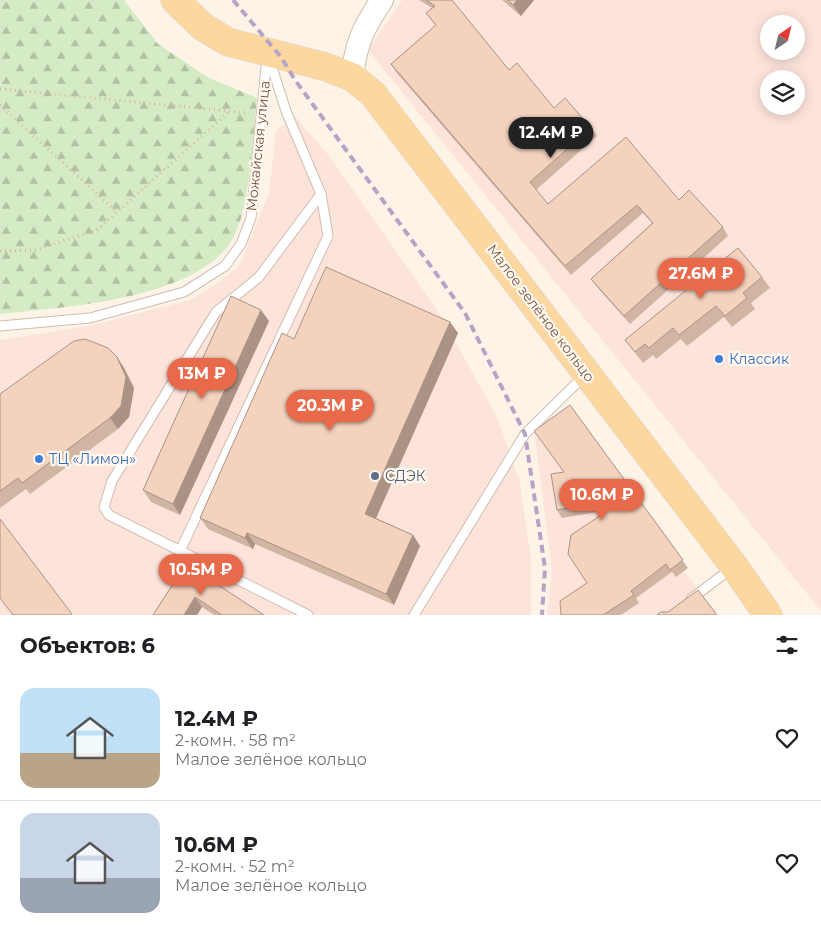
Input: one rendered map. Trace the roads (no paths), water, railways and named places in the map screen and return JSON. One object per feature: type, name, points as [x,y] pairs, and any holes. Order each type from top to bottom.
[{"type":"main road","name":"Малое зелёное кольцо","points":[[175,0],[203,27],[228,42],[326,67],[352,77],[373,94],[734,566],[768,615]]},
{"type":"street","points":[[352,77],[354,58],[364,28],[382,0]]},
{"type":"lane","name":"Можайская улица","points":[[0,326],[90,318],[184,292],[225,266],[241,244],[251,218],[262,114],[274,55]]},
{"type":"lane","points":[[180,551],[328,236],[321,194],[286,111],[274,55]]},
{"type":"lane","points":[[308,615],[109,515],[104,507],[112,481],[216,312],[259,277],[321,194]]},
{"type":"lane","points":[[414,615],[525,434],[587,373]]},
{"type":"lane","points":[[684,604],[734,566]]},
{"type":"railway","points":[[233,0],[281,57],[295,80],[465,313],[525,434],[545,568],[542,615]]},
{"type":"place","name":"Классик","points":[[719,359]]},
{"type":"place","name":"ТЦ «Лимон»","points":[[39,459]]},
{"type":"place","name":"СДЭК","points":[[375,476]]}]
